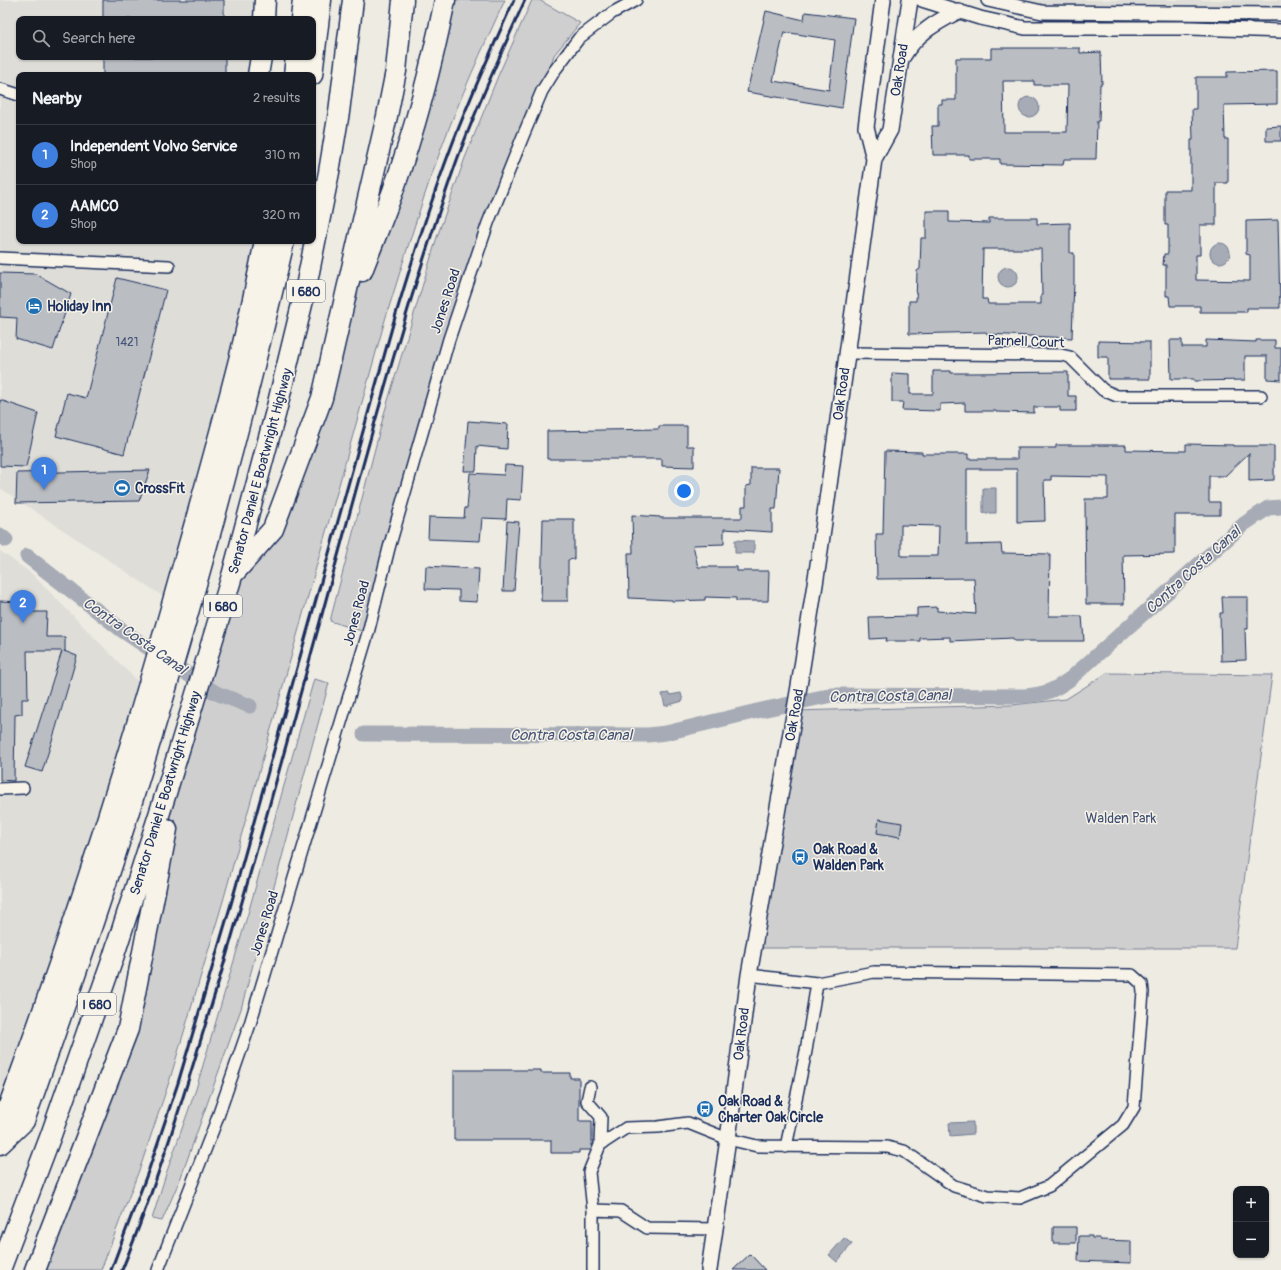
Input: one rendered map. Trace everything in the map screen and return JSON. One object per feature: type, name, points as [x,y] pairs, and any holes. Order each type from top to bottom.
[{"type":"highway","points":[[264,16],[265,0]]},
{"type":"highway","points":[[301,16],[303,0]]},
{"type":"highway","points":[[316,42],[321,0]]},
{"type":"highway","name":"Senator Daniel E Boatwright Highway","points":[[316,240],[338,119],[352,0]]},
{"type":"highway","points":[[232,576],[273,529],[322,398],[387,116],[396,71],[403,0]]},
{"type":"highway","points":[[336,340],[400,169],[419,109],[437,38],[444,0]]},
{"type":"highway","points":[[258,72],[260,60]]},
{"type":"highway","points":[[294,72],[296,60]]},
{"type":"highway","points":[[312,72],[314,60]]},
{"type":"highway","points":[[252,244],[253,301]]},
{"type":"highway","name":"I 680","points":[[0,1144],[24,1121],[117,848],[156,692],[173,603],[239,360],[264,244]]},
{"type":"highway","name":"I 680","points":[[0,1130],[20,1078],[92,866],[156,692],[187,617],[233,451],[283,244]]},
{"type":"highway","name":"Senator Daniel E Boatwright Highway","points":[[0,1270],[48,1142],[107,976],[187,727],[232,576],[276,411],[309,277],[315,244]]},
{"type":"highway","points":[[35,1270],[128,1029],[187,727]]},
{"type":"highway","points":[[0,1098],[20,1078]]},
{"type":"main road","name":"Oak Road","points":[[874,159],[866,127],[883,0]]},
{"type":"main road","name":"Oak Road","points":[[709,1270],[728,1139],[748,975],[795,711],[819,558],[874,159],[890,130],[910,0]]},
{"type":"main road","points":[[901,61],[909,46],[927,29],[958,11]]},
{"type":"street","name":"Jones Road","points":[[158,1270],[216,1122],[250,1024],[368,633],[388,548],[448,339],[488,223],[542,92],[555,70],[579,38],[612,13],[636,0]]},
{"type":"street","points":[[922,0],[980,18],[1025,28],[1191,28],[1281,31]]},
{"type":"street","points":[[988,0],[1042,12],[1281,14]]},
{"type":"street","points":[[0,89],[16,94]]},
{"type":"street","points":[[0,258],[169,266]]},
{"type":"street","name":"Parnell Court","points":[[847,353],[1060,355],[1070,357],[1103,390],[1117,396],[1261,396]]},
{"type":"street","points":[[0,789],[23,788]]},
{"type":"street","points":[[600,1145],[626,1128],[688,1124],[728,1139],[757,1146],[887,1146],[904,1151],[954,1186],[987,1196],[1020,1198],[1049,1186],[1123,1125],[1134,1108],[1143,992],[1142,984],[1132,975],[874,972],[816,983],[748,975]]},
{"type":"street","points":[[786,1147],[806,1051],[816,983]]},
{"type":"street","points":[[590,1086],[587,1101],[601,1117],[600,1145],[589,1172],[593,1210],[593,1270]]},
{"type":"street","points":[[593,1210],[622,1211],[647,1228],[715,1229]]},
{"type":"shaded area","points":[[0,0],[265,0],[264,16],[16,16],[16,60],[260,60],[258,72],[16,72],[16,244],[252,244],[253,301],[173,603],[0,488]]},
{"type":"shaded area","points":[[988,0],[1281,0],[1281,14],[1042,12]]},
{"type":"shaded area","points":[[1029,97],[1036,100],[1039,107],[1036,114],[1029,117],[1022,114],[1019,107],[1022,100]]},
{"type":"shaded area","points":[[1220,243],[1227,246],[1230,253],[1227,260],[1220,263],[1213,260],[1210,253],[1213,246]]},
{"type":"shaded area","points":[[1008,267],[1015,270],[1018,277],[1015,284],[1008,287],[1001,284],[998,277],[1001,270]]},
{"type":"shaded area","points":[[983,488],[996,488],[996,513],[983,513]]},
{"type":"shaded area","points":[[735,540],[754,541],[754,553],[735,553]]},
{"type":"shaded area","points":[[0,551],[32,574],[147,691],[20,1078],[0,1098]]},
{"type":"shaded area","points":[[669,693],[670,695],[681,693],[683,701],[665,706],[662,694]]},
{"type":"shaded area","points":[[973,1122],[973,1134],[950,1136],[949,1123]]},
{"type":"shaded area","points":[[844,1238],[852,1244],[837,1262],[829,1255]]},
{"type":"green space","points":[[445,0],[505,0],[456,111],[433,170],[385,320],[223,901],[170,1079],[141,1165],[101,1270],[35,1270],[128,1029],[185,735],[232,576],[273,529]]},
{"type":"green space","points":[[532,0],[539,0],[580,23],[554,55],[542,91],[488,223],[368,633],[330,621],[384,414],[437,237],[465,158],[498,76]]},
{"type":"green space","name":"Walden Park","points":[[1107,673],[1272,675],[1235,948],[753,948],[795,711],[1012,705],[1066,699]]},
{"type":"green space","points":[[314,679],[329,683],[241,1009],[181,1177],[162,1221],[152,1219],[196,1089],[249,910]]},
{"type":"building","points":[[103,0],[224,0],[224,16],[103,16]]},
{"type":"building","points":[[766,11],[804,20],[805,12],[854,18],[842,108],[747,92]],"holes":[[[784,32],[835,40],[829,90],[773,81]]]},
{"type":"building","points":[[991,48],[1080,48],[1080,53],[1101,52],[1102,84],[1100,84],[1099,121],[1097,121],[1096,159],[1064,159],[1063,165],[1000,164],[1000,159],[969,159],[969,155],[933,155],[932,126],[938,126],[938,104],[942,104],[942,100],[956,100],[956,58],[991,58]],"holes":[[[1003,81],[1034,81],[1034,85],[1068,85],[1067,132],[1004,132]]]},
{"type":"building","points":[[103,60],[225,60],[225,72],[103,72]]},
{"type":"building","points":[[1277,71],[1277,104],[1224,105],[1225,139],[1228,139],[1228,183],[1216,183],[1216,225],[1200,225],[1200,255],[1196,255],[1196,280],[1250,281],[1250,255],[1246,254],[1246,221],[1278,220],[1280,308],[1247,308],[1247,312],[1200,312],[1200,306],[1170,306],[1169,296],[1166,296],[1166,265],[1163,265],[1164,254],[1168,254],[1168,225],[1165,225],[1165,190],[1191,190],[1191,140],[1193,140],[1192,109],[1196,109],[1196,77],[1227,77],[1227,72]]},
{"type":"building","points":[[1281,126],[1281,141],[1266,141],[1266,127]]},
{"type":"building","points":[[926,211],[949,211],[949,222],[989,223],[989,218],[1037,218],[1037,224],[1070,223],[1070,253],[1074,253],[1072,338],[987,334],[986,332],[909,334],[909,301],[916,301],[917,271],[920,269],[921,238],[926,238]],"holes":[[[983,249],[1041,249],[1041,304],[988,304],[987,299],[982,299]]]},
{"type":"building","name":"Holiday Inn","points":[[0,273],[36,274],[71,294],[53,350],[16,339],[17,318],[0,317]]},
{"type":"building","points":[[117,278],[166,290],[124,454],[56,436],[67,393],[86,398]]},
{"type":"building","points":[[1170,340],[1182,340],[1182,347],[1206,347],[1206,340],[1256,342],[1256,340],[1275,340],[1275,348],[1281,348],[1281,380],[1267,379],[1267,356],[1245,356],[1245,380],[1194,381],[1194,379],[1171,379]]},
{"type":"building","points":[[1098,341],[1150,342],[1150,379],[1108,379],[1108,357],[1098,357]]},
{"type":"building","points":[[933,371],[951,371],[951,373],[1068,372],[1068,396],[1076,396],[1076,411],[1060,411],[1060,407],[1034,407],[1034,413],[965,411],[965,403],[940,404],[940,411],[902,410],[903,402],[892,402],[892,373],[910,374],[910,394],[933,394]]},
{"type":"building","points":[[0,400],[38,413],[26,467],[0,466]]},
{"type":"building","points":[[468,421],[508,424],[507,449],[477,446],[476,471],[464,471]]},
{"type":"building","points":[[659,426],[687,426],[687,446],[694,446],[694,467],[662,466],[662,459],[547,459],[547,431],[659,429]]},
{"type":"building","points":[[1186,444],[1274,446],[1274,480],[1249,481],[1249,453],[1225,476],[1209,476],[1209,502],[1220,502],[1220,515],[1175,515],[1175,554],[1123,555],[1124,604],[1086,604],[1085,499],[1108,499],[1108,477],[1051,476],[1051,480],[1044,480],[1045,521],[1017,522],[1017,469],[967,469],[967,545],[1001,544],[1002,553],[1050,554],[1049,616],[1082,616],[1084,641],[1014,641],[1013,638],[950,641],[950,637],[920,638],[920,641],[886,641],[887,638],[870,639],[869,617],[917,616],[917,608],[937,607],[937,611],[976,614],[974,578],[877,579],[876,534],[883,534],[885,451],[922,452],[922,454],[968,454],[968,459],[1017,459],[1017,448],[1056,448],[1056,445],[1126,445],[1126,450],[1186,451]],"holes":[[[901,525],[939,526],[938,556],[901,556]]]},
{"type":"building","points":[[505,465],[523,466],[521,500],[507,499],[506,519],[482,518],[480,541],[428,539],[429,517],[464,518],[465,508],[467,508],[470,473],[504,475]]},
{"type":"building","points":[[751,468],[779,468],[776,509],[772,509],[772,532],[724,529],[724,544],[693,545],[698,567],[737,567],[737,571],[769,571],[768,601],[736,601],[736,598],[705,597],[705,600],[672,601],[629,598],[628,553],[633,553],[632,515],[660,518],[742,518],[742,506],[746,506],[746,486],[751,485]]},
{"type":"building","points":[[150,470],[139,501],[16,503],[17,473]]},
{"type":"building","points":[[543,519],[574,519],[574,559],[568,560],[568,601],[541,601]]},
{"type":"building","points":[[507,521],[519,522],[514,591],[503,591]]},
{"type":"building","points":[[426,566],[479,569],[477,602],[459,601],[459,590],[425,589]]},
{"type":"building","points":[[1222,597],[1248,597],[1248,629],[1245,629],[1246,660],[1221,661],[1220,613],[1223,613]]},
{"type":"building","points":[[0,601],[22,602],[22,612],[47,612],[46,637],[65,637],[64,651],[77,656],[42,772],[25,767],[62,651],[27,651],[28,699],[22,699],[22,714],[15,715],[14,781],[0,780]]},
{"type":"building","points":[[879,819],[902,823],[900,837],[877,833]]},
{"type":"building","points":[[454,1070],[541,1070],[541,1073],[570,1073],[570,1078],[579,1078],[579,1121],[592,1121],[591,1150],[579,1150],[579,1153],[551,1153],[551,1140],[454,1140]]},
{"type":"building","points":[[1053,1227],[1076,1227],[1076,1243],[1053,1243]]},
{"type":"building","points":[[1079,1236],[1092,1236],[1092,1238],[1100,1238],[1100,1240],[1131,1241],[1131,1263],[1078,1261]]},
{"type":"building","points":[[750,1254],[765,1270],[733,1270]]},
{"type":"waterway","name":"Contra Costa Canal","points":[[364,734],[648,735],[666,733],[832,695],[1025,696],[1044,693],[1054,689],[1070,679],[1244,524],[1268,508],[1281,507]]},
{"type":"waterway","name":"Contra Costa Canal","points":[[0,535],[6,540]]},
{"type":"waterway","name":"Contra Costa Canal","points":[[27,556],[123,631],[216,693],[250,706]]},
{"type":"railway","points":[[111,1270],[149,1169],[178,1083],[231,904],[393,324],[413,260],[456,134],[514,0]]},
{"type":"railway","points":[[122,1270],[172,1132],[232,936],[380,404],[424,257],[457,160],[525,0]]},
{"type":"place","name":"Holiday Inn","points":[[34,306]]},
{"type":"place","name":"CrossFit","points":[[122,488]]},
{"type":"place","name":"Independent Volvo Service","points":[[44,490]]},
{"type":"place","name":"AAMCO","points":[[23,623]]},
{"type":"place","name":"Oak Road & Walden Park","points":[[800,857]]},
{"type":"place","name":"Oak Road & Charter Oak Circle","points":[[705,1109]]}]
